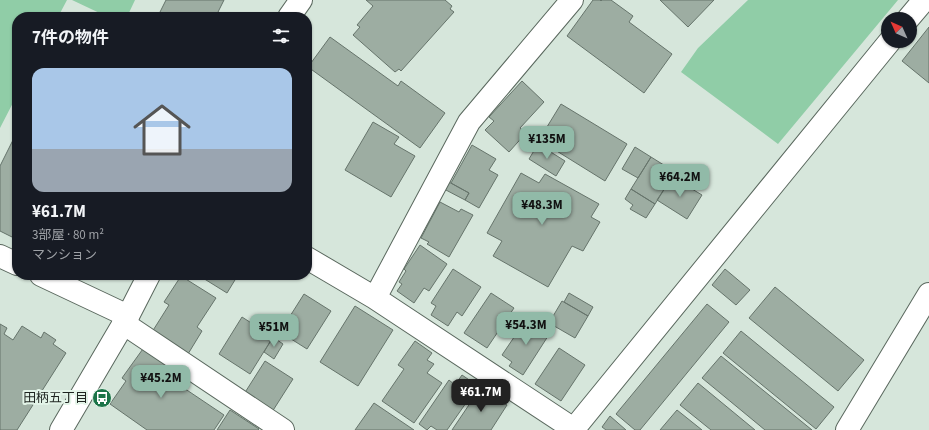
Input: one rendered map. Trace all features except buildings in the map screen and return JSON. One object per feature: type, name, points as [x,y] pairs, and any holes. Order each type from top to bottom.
[{"type":"street","points":[[293,12],[301,0]]},
{"type":"street","points":[[375,298],[469,122],[572,0]]},
{"type":"street","points":[[914,12],[924,0]]},
{"type":"street","points":[[312,261],[375,298],[574,430],[884,48]]},
{"type":"street","points":[[0,256],[12,262]]},
{"type":"street","points":[[51,280],[126,319],[283,430]]},
{"type":"street","points":[[61,430],[126,319],[146,280]]},
{"type":"street","points":[[847,430],[929,294]]},
{"type":"green space","points":[[0,0],[67,0],[61,12],[12,12],[12,105],[0,128]]},
{"type":"green space","points":[[72,0],[135,0],[129,12],[97,12]]},
{"type":"green space","points":[[748,0],[898,0],[888,12],[881,12],[881,20],[778,144],[681,72],[698,48]]},
{"type":"place","name":"田柄五丁目","points":[[102,398]]}]
